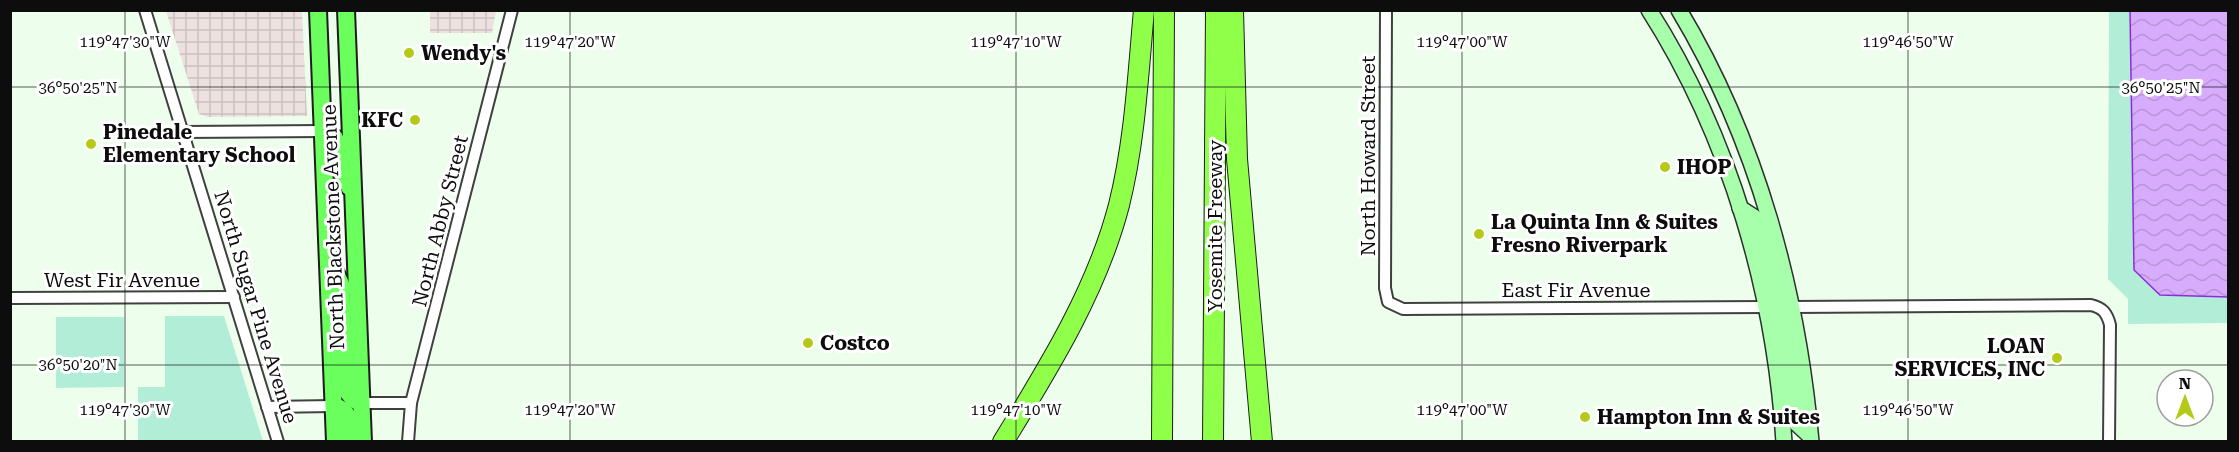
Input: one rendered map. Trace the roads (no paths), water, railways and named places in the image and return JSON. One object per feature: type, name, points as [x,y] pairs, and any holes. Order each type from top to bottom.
[{"type":"highway","points":[[1003,441],[1074,317],[1110,236],[1128,166],[1144,10]]},
{"type":"highway","points":[[1162,441],[1164,10]]},
{"type":"highway","name":"Yosemite Freeway","points":[[1213,441],[1216,10]]},
{"type":"highway","points":[[1233,10],[1237,159],[1262,441]]},
{"type":"highway","points":[[1215,225],[1223,441]]},
{"type":"main road","name":"North Blackstone Avenue","points":[[318,10],[335,441]]},
{"type":"main road","name":"North Blackstone Avenue","points":[[346,10],[363,441]]},
{"type":"main road","points":[[1649,10],[1678,62],[1718,146],[1740,208],[1766,307],[1780,389],[1784,441]]},
{"type":"main road","points":[[1678,10],[1725,100],[1762,196],[1791,307],[1811,439]]},
{"type":"main road","points":[[323,131],[335,138],[339,150],[340,168],[352,194]]},
{"type":"main road","points":[[1740,208],[1754,217],[1776,294],[1781,301],[1791,307]]},
{"type":"main road","points":[[328,257],[340,284],[346,390],[353,399],[360,403]]},
{"type":"main road","points":[[1766,307],[1776,312],[1780,320],[1789,363],[1796,423],[1811,439]]},
{"type":"main road","points":[[334,406],[344,409],[347,415],[350,441]]},
{"type":"street","name":"North Sugar Pine Avenue","points":[[145,10],[278,441]]},
{"type":"street","name":"North Abby Street","points":[[408,441],[411,403],[512,10]]},
{"type":"street","name":"North Howard Street","points":[[1386,10],[1385,288],[1388,302]]},
{"type":"street","points":[[182,132],[323,131]]},
{"type":"street","name":"West Fir Avenue","points":[[10,298],[234,297]]},
{"type":"street","name":"East Fir Avenue","points":[[1388,302],[1403,309],[1766,307]]},
{"type":"street","points":[[1791,307],[2091,305],[2105,311],[2110,325],[2109,441]]},
{"type":"street","points":[[360,403],[411,403]]},
{"type":"street","points":[[267,407],[334,406]]},
{"type":"water","points":[[2130,11],[2228,11],[2228,297],[2160,295],[2134,270]]},
{"type":"place","name":"Wendy's","points":[[409,53]]},
{"type":"place","name":"KFC","points":[[415,120]]},
{"type":"place","name":"Pinedale Elementary School","points":[[91,144]]},
{"type":"place","name":"IHOP","points":[[1665,167]]},
{"type":"place","name":"La Quinta Inn & Suites Fresno Riverpark","points":[[1479,234]]},
{"type":"place","name":"Costco","points":[[808,343]]},
{"type":"place","name":"LOAN SERVICES, INC","points":[[2057,358]]},
{"type":"place","name":"Hampton Inn & Suites","points":[[1585,417]]}]
